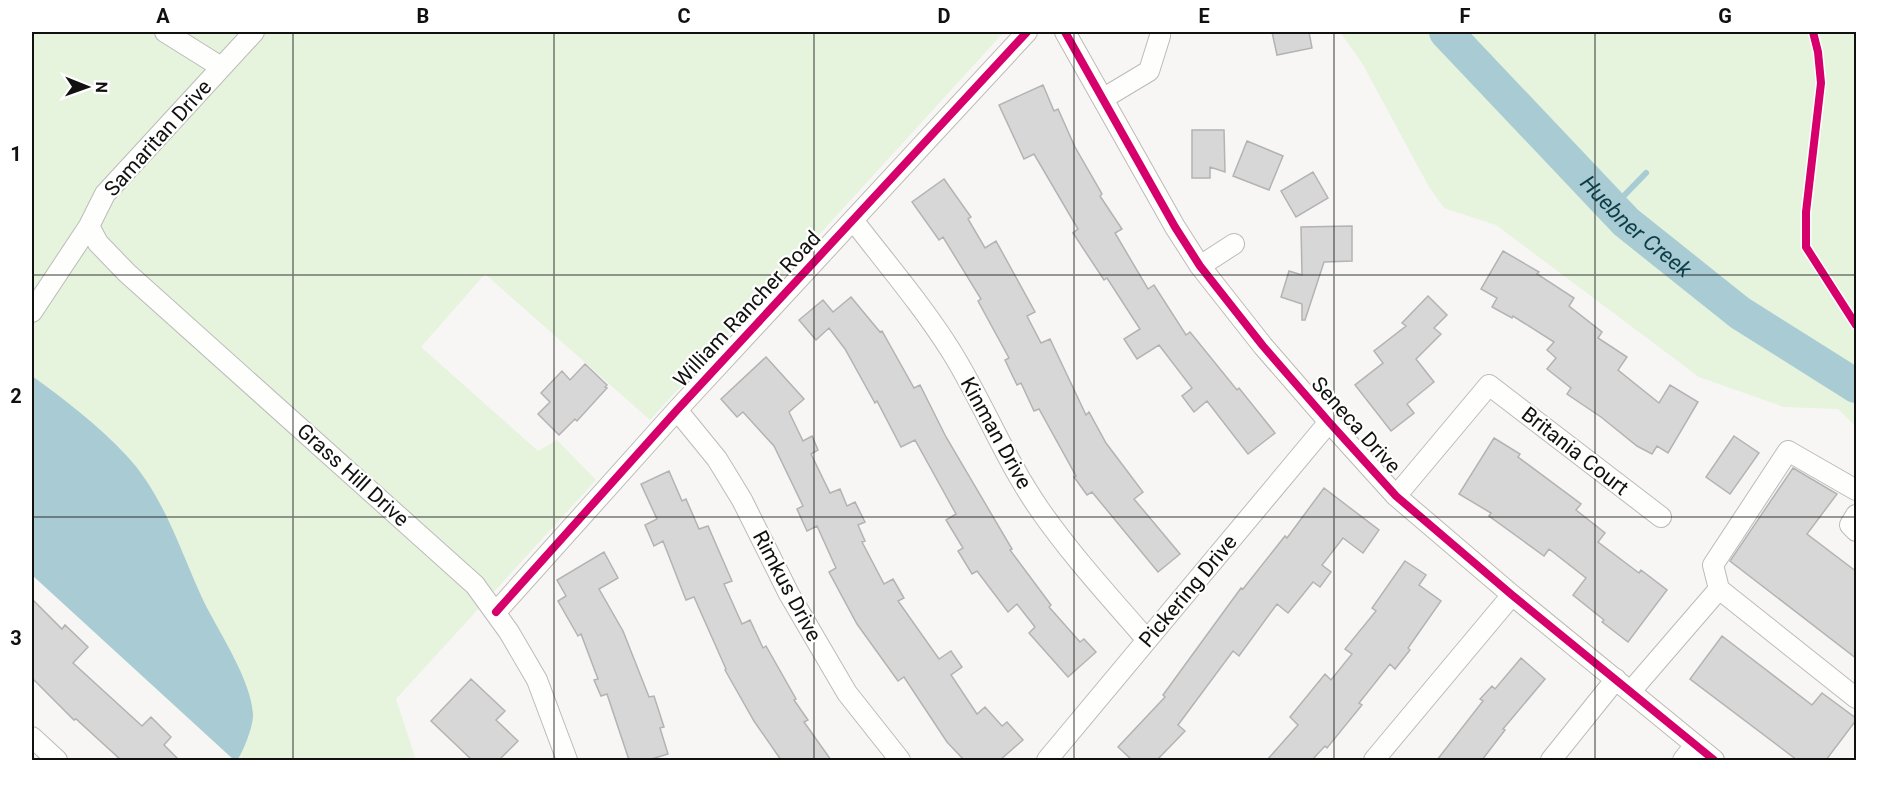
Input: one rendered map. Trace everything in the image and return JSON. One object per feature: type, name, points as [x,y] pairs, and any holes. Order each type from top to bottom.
[{"type":"street","points":[[165,32],[221,67]]},
{"type":"street","name":"Samaritan Drive","points":[[32,312],[89,226],[105,194],[255,32]]},
{"type":"street","name":"William Rancher Road","points":[[496,612],[677,410],[1027,32]]},
{"type":"street","name":"Seneca Drive","points":[[1065,32],[1200,266],[1263,346],[1329,422],[1396,496],[1512,595],[1714,760]]},
{"type":"street","points":[[1104,98],[1149,71],[1160,36]]},
{"type":"street","name":"Kinman Drive","points":[[853,220],[920,306],[951,351],[1002,448],[1038,508],[1081,565],[1147,640]]},
{"type":"street","name":"Grass Hill Drive","points":[[89,226],[98,243],[128,273],[475,585],[496,612],[537,680],[567,760]]},
{"type":"street","points":[[1200,266],[1234,244]]},
{"type":"street","name":"Britania Court","points":[[1396,496],[1490,385],[1660,517]]},
{"type":"street","name":"Rimkus Drive","points":[[677,410],[717,459],[742,500],[789,594],[847,693],[900,760]]},
{"type":"street","name":"Pickering Drive","points":[[1047,760],[1329,422]]},
{"type":"street","points":[[1857,490],[1788,451],[1713,565],[1719,589],[1857,698]]},
{"type":"street","points":[[1857,515],[1850,525],[1857,531]]},
{"type":"street","points":[[1551,760],[1719,589]]},
{"type":"street","points":[[1374,760],[1512,595]]},
{"type":"street","points":[[32,737],[57,760]]},
{"type":"street","points":[[1683,760],[1695,745]]},
{"type":"green space","points":[[32,32],[1004,32],[650,420],[485,274],[421,347],[538,451],[557,440],[596,480],[396,699],[416,760],[234,760],[32,575]]},
{"type":"green space","points":[[1340,32],[1856,32],[1856,427],[1838,409],[1784,407],[1699,377],[1496,225],[1444,208],[1429,187],[1362,63]]},
{"type":"water","points":[[32,376],[104,433],[126,455],[151,488],[161,506],[204,602],[234,657],[247,687],[253,714],[252,724],[237,760],[234,760],[32,575]]},
{"type":"building","points":[[1272,32],[1309,32],[1312,48],[1277,55]]},
{"type":"building","points":[[1043,85],[1054,111],[1058,109],[1075,147],[1102,194],[1100,196],[1122,229],[1115,233],[1148,289],[1154,285],[1186,335],[1190,332],[1275,433],[1248,454],[1207,401],[1194,412],[1182,396],[1192,388],[1159,345],[1137,359],[1124,339],[1140,329],[1107,278],[1104,280],[1073,233],[1078,229],[1034,154],[1024,159],[999,105]]},
{"type":"building","points":[[1192,130],[1224,130],[1225,172],[1210,167],[1210,178],[1192,178]]},
{"type":"building","points":[[1247,141],[1283,156],[1269,190],[1233,176]]},
{"type":"building","points":[[1313,172],[1328,198],[1296,217],[1281,191]]},
{"type":"building","points":[[944,179],[971,217],[968,219],[985,248],[996,241],[1035,312],[1027,316],[1041,343],[1050,339],[1086,415],[1089,412],[1106,443],[1143,492],[1134,499],[1180,554],[1158,572],[1092,492],[1087,495],[1074,477],[1076,476],[1039,409],[1034,411],[1021,383],[1017,385],[1005,360],[1009,358],[978,301],[981,299],[943,237],[939,240],[912,202]]},
{"type":"building","points":[[1352,226],[1352,261],[1324,262],[1305,320],[1302,320],[1302,304],[1281,297],[1289,271],[1302,275],[1301,227]]},
{"type":"building","points":[[1503,251],[1539,272],[1537,274],[1574,298],[1569,306],[1602,332],[1598,338],[1627,357],[1618,370],[1659,403],[1670,385],[1698,402],[1668,453],[1657,446],[1652,454],[1637,446],[1601,417],[1567,394],[1571,388],[1547,369],[1556,358],[1547,350],[1554,342],[1513,316],[1512,318],[1492,307],[1497,298],[1481,289]]},
{"type":"building","points":[[1428,296],[1447,315],[1434,328],[1441,334],[1416,359],[1434,382],[1407,404],[1414,413],[1391,431],[1355,385],[1383,363],[1374,351],[1406,326],[1402,323]]},
{"type":"building","points":[[851,297],[880,332],[882,331],[914,388],[920,385],[946,437],[1012,549],[1010,550],[1051,605],[1049,607],[1080,642],[1084,639],[1096,652],[1068,677],[1029,633],[1035,627],[1017,604],[1008,612],[977,571],[972,574],[958,551],[963,548],[946,520],[956,514],[915,440],[901,447],[877,401],[875,403],[845,349],[829,328],[816,340],[799,320],[823,300],[833,312]]},
{"type":"building","points":[[766,357],[804,399],[789,412],[803,441],[812,436],[818,450],[811,454],[830,493],[840,489],[847,506],[855,502],[865,522],[858,525],[865,541],[862,542],[884,584],[893,579],[904,598],[898,601],[939,659],[951,651],[962,667],[951,675],[977,714],[985,707],[1002,726],[1007,722],[1023,740],[1000,760],[964,760],[947,742],[904,677],[898,681],[857,624],[829,572],[836,568],[817,526],[807,531],[797,509],[803,506],[774,446],[743,412],[737,417],[721,399]]},
{"type":"building","points":[[585,364],[607,385],[605,387],[607,388],[577,421],[575,419],[559,435],[538,414],[550,402],[541,393],[562,371],[570,380]]},
{"type":"building","points":[[1734,436],[1759,453],[1730,494],[1706,477]]},
{"type":"building","points":[[1494,438],[1520,454],[1518,457],[1581,504],[1576,510],[1605,533],[1598,542],[1639,573],[1641,570],[1667,590],[1628,642],[1573,595],[1586,578],[1549,549],[1544,556],[1489,516],[1491,513],[1459,494]]},
{"type":"building","points":[[1793,468],[1837,494],[1807,534],[1857,572],[1857,659],[1730,561]]},
{"type":"building","points":[[669,471],[682,501],[686,499],[699,529],[708,526],[732,581],[724,584],[742,624],[750,620],[763,648],[766,646],[796,699],[794,700],[808,720],[804,722],[831,760],[781,760],[754,721],[725,670],[694,597],[686,600],[663,541],[654,546],[645,525],[657,519],[641,484]]},
{"type":"building","points":[[1324,488],[1379,530],[1363,553],[1343,538],[1322,565],[1331,572],[1320,587],[1313,582],[1288,613],[1277,604],[1239,656],[1233,651],[1178,725],[1185,731],[1157,760],[1132,760],[1118,747],[1165,697],[1163,695],[1241,588],[1243,589],[1285,536],[1287,538]]},
{"type":"building","points":[[604,552],[618,578],[599,589],[623,631],[649,697],[654,696],[664,727],[660,728],[668,754],[648,760],[629,760],[607,694],[601,696],[594,680],[598,679],[581,634],[578,636],[558,601],[566,596],[557,580]]},
{"type":"building","points":[[1405,561],[1426,575],[1419,585],[1441,601],[1408,648],[1410,650],[1395,669],[1390,664],[1359,703],[1362,705],[1327,748],[1325,746],[1312,760],[1267,760],[1298,725],[1290,717],[1325,674],[1331,680],[1352,654],[1345,649],[1376,611],[1372,608]]},
{"type":"building","points":[[32,599],[62,629],[65,625],[88,647],[73,663],[142,726],[151,717],[171,737],[164,745],[179,760],[121,760],[76,719],[74,720],[32,678]]},
{"type":"building","points":[[1722,636],[1812,705],[1822,693],[1857,719],[1826,760],[1797,760],[1690,679]]},
{"type":"building","points":[[1521,658],[1545,679],[1503,729],[1505,730],[1482,760],[1437,760],[1483,701],[1480,699],[1492,686],[1495,689]]},
{"type":"building","points":[[471,679],[505,711],[496,720],[518,741],[499,760],[472,760],[431,721]]},
{"type":"waterway","name":"Huebner Creek","points":[[1446,32],[1626,222],[1740,313],[1856,386]]},
{"type":"waterway","points":[[1612,208],[1646,173]]},
{"type":"cycle path","points":[[496,612],[677,410],[1027,32]]},
{"type":"cycle path","points":[[1065,32],[1175,227],[1200,266],[1263,346],[1329,422],[1396,496],[1512,595],[1714,760]]},
{"type":"cycle path","points":[[1813,32],[1818,52],[1821,83],[1806,212],[1806,247],[1856,325]]}]
